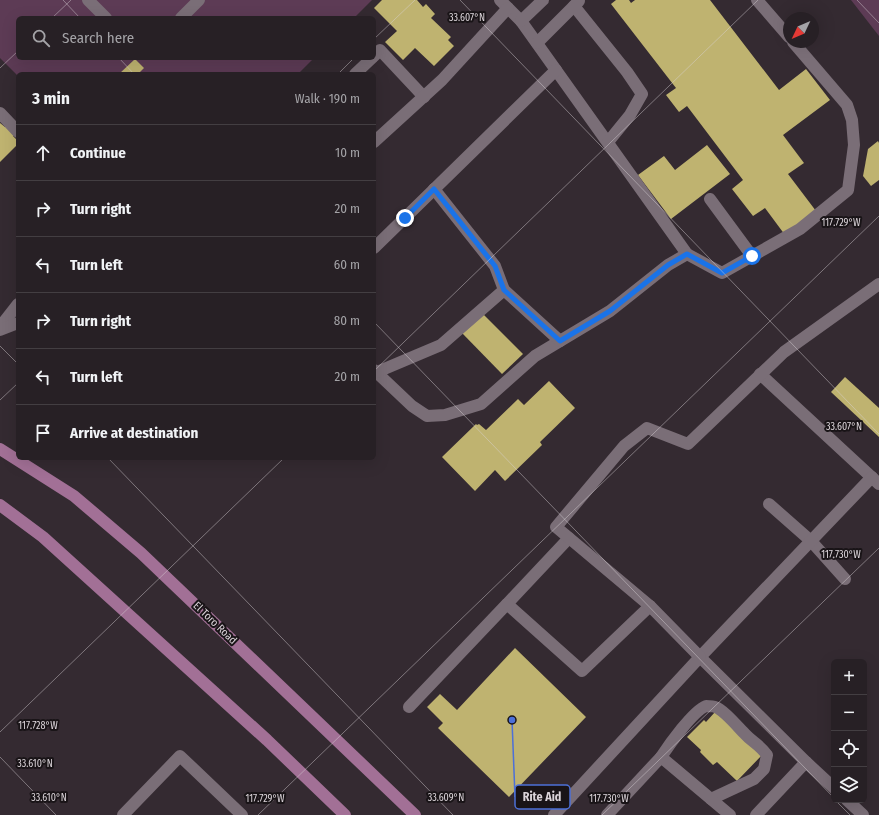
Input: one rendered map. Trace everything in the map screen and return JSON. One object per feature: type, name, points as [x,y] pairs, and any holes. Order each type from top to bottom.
[{"type":"main road","name":"El Toro Road","points":[[0,449],[16,459]]},
{"type":"main road","name":"El Toro Road","points":[[17,460],[74,496],[141,553],[415,815]]},
{"type":"main road","points":[[0,505],[42,537],[267,740],[345,815]]},
{"type":"lane","points":[[88,0],[104,16]]},
{"type":"lane","points":[[183,16],[198,0]]},
{"type":"lane","points":[[521,20],[543,0]]},
{"type":"lane","points":[[757,0],[783,30]]},
{"type":"lane","points":[[537,43],[577,3],[642,94],[630,115],[608,142]]},
{"type":"lane","points":[[376,140],[442,80],[504,4],[521,20],[687,254],[722,273],[800,229],[848,190],[854,145],[852,120],[847,105],[798,48]]},
{"type":"lane","points":[[376,54],[380,50],[424,97]]},
{"type":"lane","points":[[357,72],[370,60]]},
{"type":"lane","points":[[376,246],[556,70]]},
{"type":"lane","points":[[0,113],[16,130]]},
{"type":"lane","points":[[434,189],[495,266],[504,290],[560,341]]},
{"type":"lane","points":[[710,199],[752,256]]},
{"type":"lane","points":[[376,372],[412,406],[427,416],[445,415],[481,404],[535,356],[610,311],[668,265],[687,254]]},
{"type":"lane","points":[[831,785],[650,606],[556,527],[624,446],[646,428],[688,444],[784,352],[879,284]]},
{"type":"lane","points":[[376,371],[441,345],[504,290]]},
{"type":"lane","points":[[0,329],[16,307]]},
{"type":"lane","points":[[0,329],[16,324]]},
{"type":"lane","points":[[554,815],[700,657],[811,541],[876,480],[760,374]]},
{"type":"lane","points":[[769,504],[811,541],[845,579]]},
{"type":"lane","points":[[409,707],[569,538]]},
{"type":"lane","points":[[507,604],[582,671],[650,606]]},
{"type":"lane","points":[[607,815],[661,757],[673,740],[699,710],[707,706],[716,707],[735,722],[747,737],[761,746],[767,755],[764,769],[754,778],[711,799]]},
{"type":"lane","points":[[123,815],[180,756],[242,815]]},
{"type":"lane","points":[[661,757],[730,815]]},
{"type":"lane","points":[[756,815],[806,762]]},
{"type":"lane","points":[[850,803],[863,815]]},
{"type":"shaded area","points":[[0,0],[372,0],[356,16],[16,16],[16,60],[312,60],[300,72],[16,72],[16,74],[0,58]]},
{"type":"shaded area","points":[[851,0],[879,0],[879,36]]},
{"type":"building","points":[[382,0],[417,0],[423,7],[426,4],[435,14],[431,18],[451,37],[448,40],[454,46],[434,66],[415,48],[403,60],[385,42],[397,31],[374,8]]},
{"type":"building","points":[[616,0],[629,0],[631,3],[635,0],[710,0],[779,90],[806,69],[830,100],[783,135],[804,163],[788,174],[816,211],[785,235],[765,208],[753,216],[732,189],[743,180],[687,106],[679,112],[666,95],[676,88],[611,4]]},
{"type":"building","points":[[134,60],[136,60],[144,68],[140,72],[121,72]]},
{"type":"building","points":[[0,123],[5,127],[7,125],[15,133],[13,136],[16,139],[16,146],[0,162]]},
{"type":"building","points":[[878,141],[879,180],[871,186],[863,176],[868,149]]},
{"type":"building","points":[[707,145],[730,174],[671,219],[638,175],[664,156],[675,170]]},
{"type":"building","points":[[482,313],[523,354],[502,374],[462,333]]},
{"type":"building","points":[[845,377],[879,408],[879,437],[831,392]]},
{"type":"building","points":[[549,381],[575,408],[540,442],[542,445],[505,481],[495,470],[475,491],[442,457],[476,424],[479,424],[486,430],[518,399],[524,405]]},
{"type":"building","points":[[515,648],[586,717],[509,797],[438,728],[443,723],[427,707],[440,694],[457,710]]},
{"type":"building","points":[[715,712],[763,754],[737,781],[717,762],[713,765],[700,752],[701,750],[687,737],[704,720],[706,722]]},
{"type":"place","name":"Rite Aid","points":[[512,720]]},
{"type":"route","points":[[405,218],[434,189],[495,266],[504,290],[560,341],[610,311],[668,265],[687,254],[722,273],[752,256]]}]
